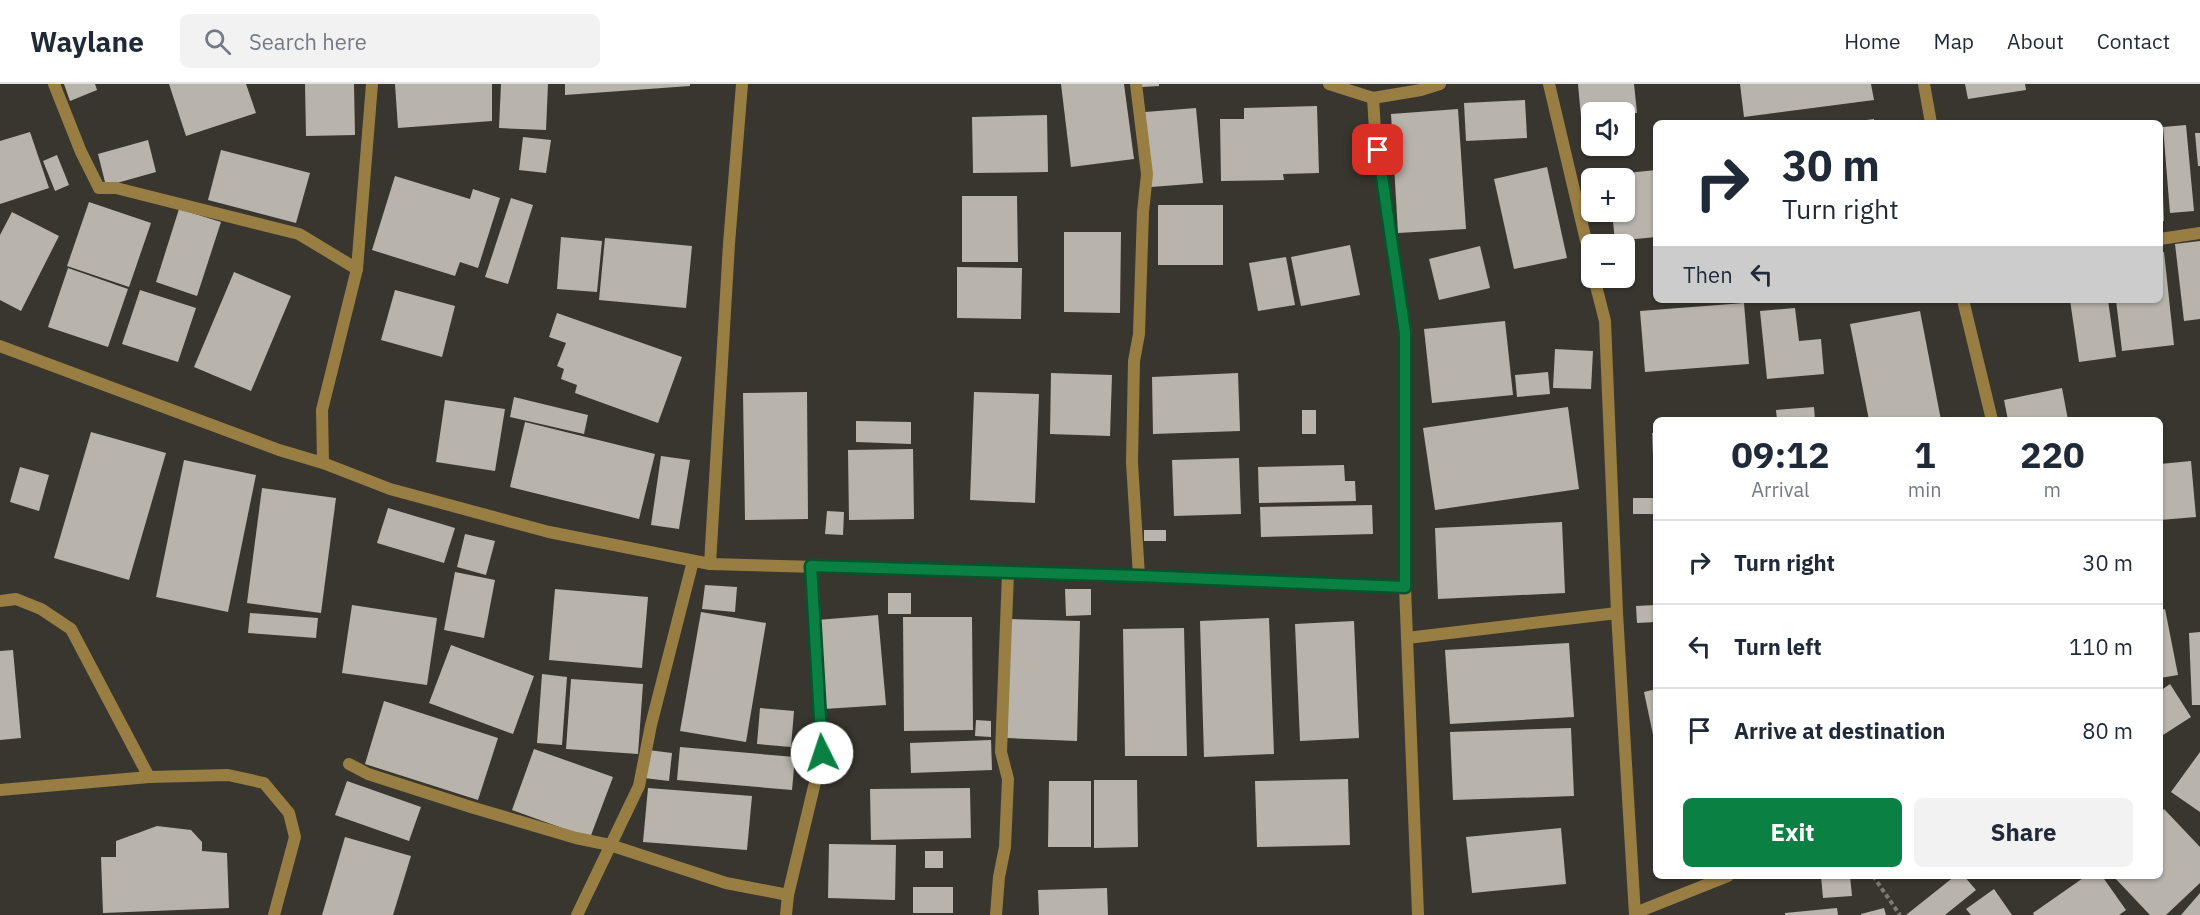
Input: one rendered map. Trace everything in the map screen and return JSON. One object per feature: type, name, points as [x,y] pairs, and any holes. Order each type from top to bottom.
[{"type":"street","points":[[54,84],[81,152],[99,188],[116,188],[299,234],[357,269]]},
{"type":"street","points":[[323,463],[321,410],[357,269],[372,84]]},
{"type":"street","points":[[710,564],[729,244],[742,84]]},
{"type":"street","points":[[1136,84],[1147,174],[1143,212],[1139,334],[1134,361],[1132,462],[1139,576]]},
{"type":"street","points":[[1329,84],[1373,98],[1421,90],[1440,84]]},
{"type":"street","points":[[1550,84],[1585,234]]},
{"type":"street","points":[[1924,84],[1930,120]]},
{"type":"street","points":[[1373,98],[1375,130],[1405,333],[1405,587],[1418,915]]},
{"type":"street","points":[[2163,239],[2200,233]]},
{"type":"street","points":[[1597,288],[1605,321],[1617,613],[1635,914],[1721,879]]},
{"type":"street","points":[[1965,303],[1991,417]]},
{"type":"street","points":[[0,346],[267,446],[323,463],[390,489],[549,532],[710,564],[1139,576],[1405,587]]},
{"type":"street","points":[[577,915],[639,786],[651,725],[693,561]]},
{"type":"street","points":[[786,915],[788,895],[822,753],[811,566]]},
{"type":"street","points":[[996,915],[999,877],[1005,847],[1008,779],[1001,752],[1008,573]]},
{"type":"street","points":[[0,601],[16,599],[41,609],[71,629],[149,777]]},
{"type":"street","points":[[1407,638],[1617,613]]},
{"type":"street","points":[[349,764],[368,774],[463,805],[576,838],[610,845],[726,883],[788,895]]},
{"type":"street","points":[[0,790],[149,777],[228,775],[264,783],[289,813],[295,837],[274,915]]},
{"type":"path","points":[[1875,879],[1900,915]]},
{"type":"building","points":[[64,84],[95,84],[97,90],[70,101]]},
{"type":"building","points":[[169,84],[246,84],[256,113],[186,136]]},
{"type":"building","points":[[305,84],[354,84],[355,135],[306,136]]},
{"type":"building","points":[[395,84],[492,84],[492,121],[398,128]]},
{"type":"building","points":[[501,84],[548,84],[546,130],[499,128]]},
{"type":"building","points":[[565,84],[690,84],[690,86],[565,95]]},
{"type":"building","points":[[1061,84],[1124,84],[1134,159],[1071,167]]},
{"type":"building","points":[[1142,84],[1159,84],[1159,86],[1142,87]]},
{"type":"building","points":[[1578,84],[1634,84],[1637,113],[1635,113],[1635,102],[1581,102],[1581,117]]},
{"type":"building","points":[[1740,84],[1871,84],[1874,100],[1744,117]]},
{"type":"building","points":[[1965,84],[2025,84],[2026,90],[1968,99]]},
{"type":"building","points":[[1525,100],[1527,138],[1466,141],[1464,103]]},
{"type":"building","points":[[1317,106],[1319,173],[1283,174],[1284,180],[1221,181],[1220,119],[1244,119],[1244,108]]},
{"type":"building","points":[[1196,108],[1203,183],[1151,187],[1145,112]]},
{"type":"building","points":[[1458,109],[1466,229],[1398,233],[1391,114]]},
{"type":"building","points":[[1047,115],[1048,172],[973,173],[972,117]]},
{"type":"building","points":[[2186,125],[2194,211],[2170,213],[2163,127]]},
{"type":"building","points":[[30,132],[49,188],[0,204],[0,141]]},
{"type":"building","points":[[2195,133],[2200,133],[2200,166],[2198,166]]},
{"type":"building","points":[[523,137],[551,140],[546,173],[519,170]]},
{"type":"building","points":[[148,140],[156,172],[106,186],[98,154]]},
{"type":"building","points":[[221,150],[310,173],[296,223],[208,200]]},
{"type":"building","points":[[57,155],[69,185],[55,191],[43,161]]},
{"type":"building","points":[[1547,167],[1567,258],[1514,269],[1494,179]]},
{"type":"building","points":[[1653,170],[1653,237],[1635,239],[1635,234],[1614,234],[1613,222],[1635,222],[1635,172]]},
{"type":"building","points":[[395,176],[470,199],[473,189],[500,198],[478,268],[460,262],[455,276],[372,250]]},
{"type":"building","points":[[962,196],[1017,196],[1018,262],[962,262]]},
{"type":"building","points":[[511,198],[533,205],[508,284],[485,277]]},
{"type":"building","points":[[89,202],[151,223],[129,287],[67,266]]},
{"type":"building","points":[[1158,205],[1223,205],[1223,265],[1158,265]]},
{"type":"building","points":[[179,209],[221,222],[197,296],[156,282]]},
{"type":"building","points":[[12,212],[59,236],[21,311],[0,300],[0,235]]},
{"type":"building","points":[[1064,232],[1121,232],[1120,313],[1064,312]]},
{"type":"building","points":[[561,237],[602,241],[597,292],[557,289]]},
{"type":"building","points":[[605,238],[692,246],[686,308],[599,300]]},
{"type":"building","points":[[2200,241],[2200,319],[2184,321],[2175,244]]},
{"type":"building","points":[[1350,245],[1360,295],[1301,306],[1291,257]]},
{"type":"building","points":[[1480,246],[1490,288],[1439,300],[1429,259]]},
{"type":"building","points":[[2163,252],[2174,345],[2122,351],[2116,303],[2163,303]]},
{"type":"building","points":[[1286,257],[1295,305],[1258,311],[1249,263]]},
{"type":"building","points":[[957,267],[1022,268],[1021,319],[957,318]]},
{"type":"building","points":[[68,268],[128,289],[108,347],[48,327]]},
{"type":"building","points":[[234,272],[291,296],[251,391],[194,367]]},
{"type":"building","points":[[140,290],[196,308],[178,362],[122,344]]},
{"type":"building","points":[[395,290],[455,306],[442,357],[381,340]]},
{"type":"building","points":[[1744,303],[1749,364],[1645,372],[1640,311]]},
{"type":"building","points":[[2070,303],[2108,303],[2116,357],[2079,362]]},
{"type":"building","points":[[1795,308],[1799,341],[1821,339],[1824,374],[1767,379],[1760,311]]},
{"type":"building","points":[[1920,311],[1940,417],[1868,417],[1850,324]]},
{"type":"building","points":[[557,313],[682,357],[658,423],[575,393],[577,385],[561,379],[564,369],[557,366],[566,343],[549,337]]},
{"type":"building","points":[[1505,321],[1513,395],[1432,403],[1424,329]]},
{"type":"building","points":[[1555,349],[1593,351],[1591,389],[1553,388]]},
{"type":"building","points":[[1548,372],[1550,394],[1517,397],[1515,375]]},
{"type":"building","points":[[1051,373],[1112,375],[1110,436],[1050,434]]},
{"type":"building","points":[[1238,373],[1240,431],[1153,434],[1152,377]]},
{"type":"building","points":[[2062,388],[2067,417],[2007,417],[2004,400]]},
{"type":"building","points":[[807,392],[808,519],[745,520],[743,393]]},
{"type":"building","points":[[974,392],[1039,394],[1035,503],[970,500]]},
{"type":"building","points":[[514,397],[588,415],[584,434],[510,417]]},
{"type":"building","points":[[445,400],[505,409],[495,471],[436,462]]},
{"type":"building","points":[[1568,407],[1579,489],[1435,510],[1423,428]]},
{"type":"building","points":[[1814,407],[1815,417],[1777,417],[1776,410]]},
{"type":"building","points":[[1302,410],[1316,410],[1316,434],[1302,434]]},
{"type":"building","points":[[856,421],[911,422],[911,444],[856,442]]},
{"type":"building","points":[[525,422],[655,454],[639,519],[510,487]]},
{"type":"building","points":[[91,432],[166,453],[129,580],[54,558]]},
{"type":"building","points":[[913,449],[914,519],[849,520],[848,450]]},
{"type":"building","points":[[661,456],[690,460],[679,529],[651,525]]},
{"type":"building","points":[[1239,458],[1241,514],[1174,516],[1172,460]]},
{"type":"building","points":[[184,460],[256,475],[228,612],[156,597]]},
{"type":"building","points":[[2191,461],[2196,517],[2163,520],[2163,464]]},
{"type":"building","points":[[1344,465],[1345,481],[1355,481],[1356,501],[1259,503],[1258,467]]},
{"type":"building","points":[[20,467],[49,475],[39,511],[10,502]]},
{"type":"building","points":[[262,488],[336,498],[321,613],[247,603]]},
{"type":"building","points":[[1633,498],[1653,498],[1653,514],[1633,514]]},
{"type":"building","points":[[1372,505],[1373,534],[1261,537],[1260,507]]},
{"type":"building","points":[[388,508],[455,528],[444,563],[377,543]]},
{"type":"building","points":[[827,511],[844,512],[843,535],[825,534]]},
{"type":"building","points":[[1562,522],[1565,593],[1438,599],[1435,528]]},
{"type":"building","points":[[1144,530],[1166,530],[1166,541],[1144,541]]},
{"type":"building","points":[[465,534],[495,541],[486,575],[457,567]]},
{"type":"building","points":[[455,572],[495,580],[484,638],[444,630]]},
{"type":"building","points":[[705,585],[737,587],[735,612],[702,609]]},
{"type":"building","points":[[555,589],[648,597],[642,668],[549,660]]},
{"type":"building","points":[[1065,589],[1091,589],[1091,615],[1066,616]]},
{"type":"building","points":[[888,593],[911,593],[911,614],[888,614]]},
{"type":"building","points":[[352,605],[437,618],[427,685],[342,673]]},
{"type":"building","points":[[1653,605],[1653,622],[1637,623],[1636,606]]},
{"type":"building","points":[[2163,609],[2165,609],[2178,675],[2163,678]]},
{"type":"building","points":[[701,612],[766,623],[746,742],[680,731]]},
{"type":"building","points":[[250,613],[318,618],[316,638],[248,633]]},
{"type":"building","points":[[878,615],[886,705],[824,709],[817,620]]},
{"type":"building","points":[[903,617],[972,617],[973,730],[904,731]]},
{"type":"building","points":[[1269,618],[1274,754],[1204,757],[1200,621]]},
{"type":"building","points":[[1011,619],[1080,621],[1077,741],[1007,738]]},
{"type":"building","points":[[1354,621],[1359,738],[1300,741],[1295,624]]},
{"type":"building","points":[[1184,628],[1187,756],[1125,756],[1123,629]]},
{"type":"building","points":[[2200,632],[2200,705],[2192,705],[2189,633]]},
{"type":"building","points":[[1569,643],[1574,717],[1450,724],[1445,650]]},
{"type":"building","points":[[451,645],[534,676],[513,734],[429,703]]},
{"type":"building","points":[[13,650],[21,738],[0,740],[0,651]]},
{"type":"building","points":[[542,674],[567,677],[562,745],[537,743]]},
{"type":"building","points":[[571,679],[643,684],[638,754],[566,749]]},
{"type":"building","points":[[2170,684],[2191,717],[2163,735],[2163,689]]},
{"type":"building","points":[[1653,690],[1653,735],[1644,692]]},
{"type":"building","points":[[384,701],[498,738],[478,800],[365,764]]},
{"type":"building","points":[[760,708],[794,711],[791,747],[757,744]]},
{"type":"building","points":[[976,720],[991,721],[991,737],[975,736]]},
{"type":"building","points":[[1571,728],[1574,796],[1453,800],[1450,732]]},
{"type":"building","points":[[991,740],[992,770],[911,773],[910,743]]},
{"type":"building","points":[[680,747],[795,757],[792,790],[677,780]]},
{"type":"building","points":[[534,749],[613,777],[590,838],[512,810]]},
{"type":"building","points":[[648,750],[672,753],[669,781],[644,778]]},
{"type":"building","points":[[2200,752],[2200,812],[2171,792]]},
{"type":"building","points":[[1348,779],[1350,845],[1257,847],[1255,781]]},
{"type":"building","points":[[1094,780],[1137,780],[1138,847],[1094,848]]},
{"type":"building","points":[[347,781],[421,807],[409,841],[335,815]]},
{"type":"building","points":[[1049,781],[1091,781],[1091,847],[1048,847]]},
{"type":"building","points":[[648,788],[752,796],[747,850],[643,842]]},
{"type":"building","points":[[970,788],[971,838],[871,840],[870,789]]},
{"type":"building","points":[[2163,810],[2200,847],[2200,883],[2166,915],[2150,915],[2116,879],[2163,879]]},
{"type":"building","points":[[157,826],[191,830],[202,842],[202,851],[227,853],[229,908],[103,913],[101,857],[116,857],[116,841]]},
{"type":"building","points":[[1561,828],[1566,884],[1472,893],[1466,837]]},
{"type":"building","points":[[345,837],[411,856],[393,915],[322,915]]},
{"type":"building","points":[[829,844],[896,845],[895,900],[828,898]]},
{"type":"building","points":[[925,851],[943,851],[943,868],[925,868]]},
{"type":"building","points":[[1821,879],[1850,879],[1852,896],[1823,898]]},
{"type":"building","points":[[1951,879],[1967,879],[1976,890],[1945,915],[1906,915]]},
{"type":"building","points":[[2082,879],[2104,879],[2126,910],[2119,915],[2034,915],[2033,913]]},
{"type":"building","points":[[913,887],[953,887],[953,913],[913,913]]},
{"type":"building","points":[[1107,888],[1108,915],[1039,915],[1038,890]]},
{"type":"building","points":[[1994,889],[2012,915],[1971,915],[1966,909]]},
{"type":"building","points":[[2200,893],[2200,915],[2181,915]]},
{"type":"building","points":[[1837,908],[1838,915],[1785,915],[1785,913]]},
{"type":"building","points":[[1884,908],[1886,915],[1861,915],[1861,914]]},
{"type":"route","points":[[822,753],[811,566],[1405,587],[1405,333],[1378,150]]}]
